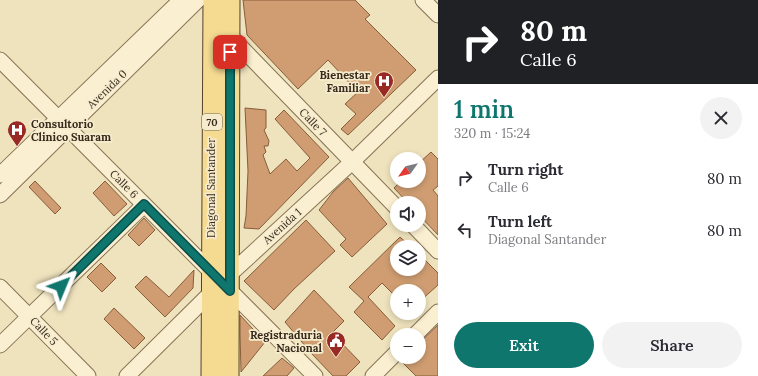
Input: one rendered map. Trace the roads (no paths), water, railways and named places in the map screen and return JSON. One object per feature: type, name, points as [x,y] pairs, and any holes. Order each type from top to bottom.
[{"type":"main road","name":"Diagonal Santander","points":[[212,0],[220,283],[229,376]]},
{"type":"main road","name":"Diagonal Santander","points":[[211,376],[220,283],[230,36],[230,0]]},
{"type":"street","name":"Avenida 0","points":[[0,195],[63,123],[181,0]]},
{"type":"street","name":"Avenida 0","points":[[0,175],[63,123],[198,0]]},
{"type":"street","points":[[423,0],[438,15]]},
{"type":"street","name":"Calle 7","points":[[230,36],[390,201]]},
{"type":"street","name":"Calle 6","points":[[0,60],[144,204],[220,283],[315,376]]},
{"type":"street","name":"Avenida 1","points":[[127,376],[220,283],[352,162],[438,78]]},
{"type":"street","points":[[0,345],[144,204]]},
{"type":"street","points":[[420,232],[438,251]]},
{"type":"street","name":"Calle 5","points":[[0,287],[88,376]]},
{"type":"street","points":[[422,328],[438,312]]},
{"type":"street","points":[[373,376],[390,359]]},
{"type":"place","name":"Bienestar Familiar","points":[[384,98]]},
{"type":"place","name":"Consultorio Clinico Suaram","points":[[17,147]]},
{"type":"place","name":"Registraduria Nacional","points":[[336,358]]}]
